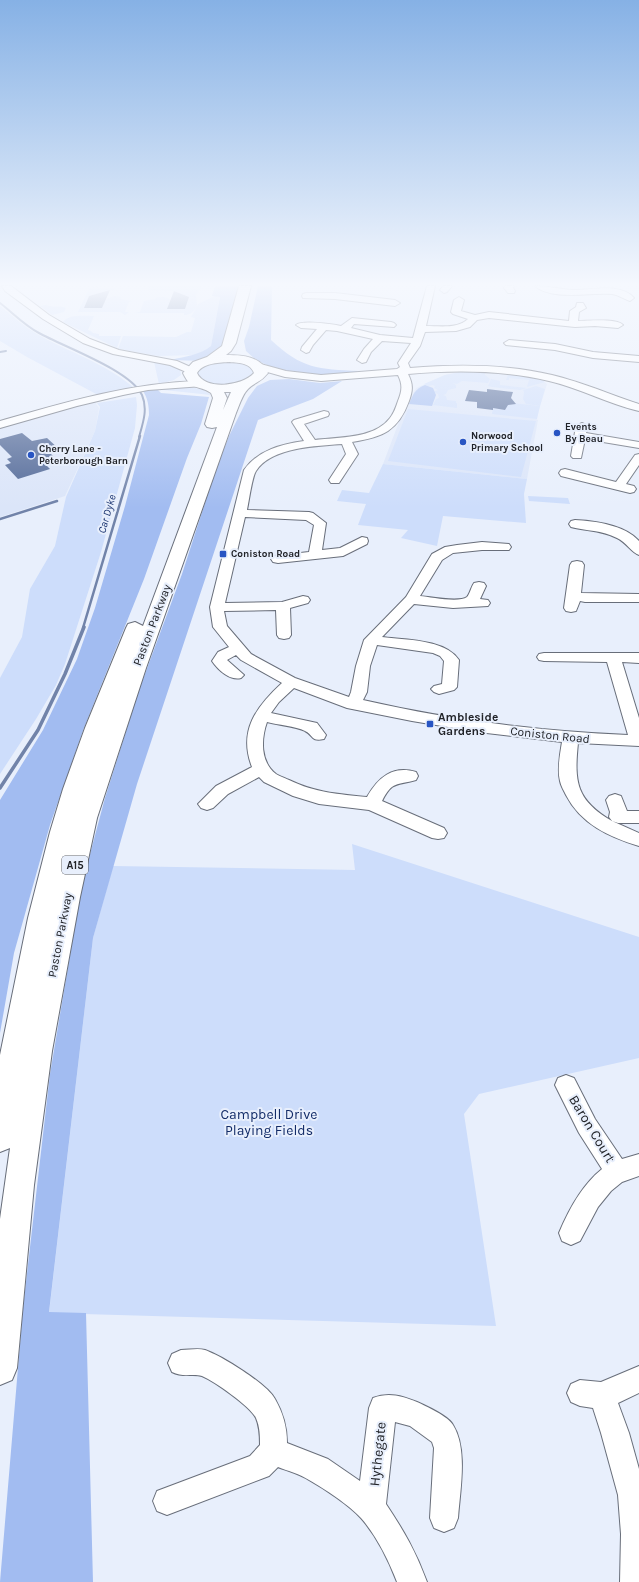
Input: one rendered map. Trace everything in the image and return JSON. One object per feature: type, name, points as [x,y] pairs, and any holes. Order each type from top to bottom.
[{"type":"highway","points":[[217,360],[207,361],[195,366],[198,379],[232,388],[250,383],[260,373],[247,360]]},
{"type":"highway","points":[[238,360],[252,364]]},
{"type":"highway","name":"Paston Parkway","points":[[0,1138],[16,1034],[46,894],[74,789],[102,710],[165,553],[220,401],[220,395],[198,379]]},
{"type":"highway","name":"Paston Parkway","points":[[0,1368],[19,1185],[38,1051],[68,897],[86,818],[136,668],[171,575],[228,413],[238,392],[250,383]]},
{"type":"street","points":[[159,360],[176,363],[198,379]]},
{"type":"street","points":[[404,370],[403,363],[405,360]]},
{"type":"street","points":[[166,361],[207,361]]},
{"type":"street","points":[[252,364],[276,372],[304,376],[337,378],[404,370],[454,368],[522,372],[551,378],[638,407]]},
{"type":"street","name":"Coniston Road","points":[[404,370],[408,387],[402,406],[393,422],[379,431],[369,435],[345,440],[295,446],[267,455],[253,465],[250,470],[217,607],[217,618],[220,628],[236,649],[265,670],[292,682],[353,704],[414,717],[530,734],[570,738],[639,741]]},
{"type":"street","points":[[250,383],[282,377],[304,376]]},
{"type":"street","points":[[0,425],[104,396],[198,379]]},
{"type":"street","points":[[312,444],[298,422],[324,414]]},
{"type":"street","points":[[577,456],[582,430],[639,445]]},
{"type":"street","points":[[335,480],[352,454],[345,440]]},
{"type":"street","points":[[573,473],[624,488],[639,456]]},
{"type":"street","points":[[240,513],[309,516],[320,523],[321,530],[315,548],[316,554]]},
{"type":"street","points":[[575,524],[591,525],[622,535],[629,538],[639,551]]},
{"type":"street","points":[[353,704],[359,692],[363,666],[371,640],[410,599],[437,557],[450,550],[485,540],[504,547]]},
{"type":"street","points":[[278,559],[344,552],[362,541]]},
{"type":"street","points":[[592,572],[577,568],[573,602],[585,598],[639,598]]},
{"type":"street","points":[[410,599],[453,604],[476,603],[474,598],[479,586]]},
{"type":"street","points":[[217,607],[283,606],[303,600]]},
{"type":"street","points":[[283,606],[284,635]]},
{"type":"street","points":[[371,640],[436,649],[445,653],[452,660],[450,682],[449,687],[439,689]]},
{"type":"street","points":[[236,649],[222,655],[220,661],[236,675]]},
{"type":"street","points":[[544,657],[639,658]]},
{"type":"street","points":[[613,657],[639,741]]},
{"type":"street","points":[[292,682],[274,699],[261,716],[256,732],[255,745],[255,754],[261,769],[270,778],[283,786],[312,796],[346,802],[372,804],[438,833]]},
{"type":"street","points":[[261,716],[311,727],[318,735]]},
{"type":"street","points":[[570,738],[567,780],[574,795],[584,810],[613,815],[639,817]]},
{"type":"street","points":[[207,804],[222,790],[261,769]]},
{"type":"street","points":[[372,804],[384,783],[397,776],[410,776]]},
{"type":"street","points":[[613,815],[623,835],[639,840]]},
{"type":"street","name":"Baron Court","points":[[566,1085],[587,1126],[628,1169],[600,1186],[589,1200],[571,1233]]},
{"type":"street","points":[[167,1501],[258,1466],[274,1451],[273,1427],[265,1407],[249,1391],[204,1363],[180,1363]]},
{"type":"street","points":[[637,1567],[636,1534],[632,1495],[615,1433],[591,1394],[639,1379]]},
{"type":"street","name":"Hythegate","points":[[372,1508],[383,1408],[399,1409],[418,1416],[443,1433],[448,1448],[444,1518]]},
{"type":"street","name":"Hythegate","points":[[274,1451],[318,1469],[341,1484],[372,1508],[392,1538],[404,1560],[412,1582]]},
{"type":"shaded area","points":[[172,360],[204,360],[202,361]]},
{"type":"shaded area","points":[[256,360],[298,360],[311,366],[321,368],[359,371],[351,375],[304,375],[276,369]]},
{"type":"shaded area","name":"Norwood Primary School","points":[[470,370],[512,374],[542,380],[547,384],[536,419],[538,420],[527,479],[383,464],[405,406],[416,388],[445,375]]},
{"type":"shaded area","points":[[289,379],[320,383],[342,381],[313,399],[258,420],[137,784],[93,938],[49,1312],[86,1313],[93,1582],[0,1582],[23,1308],[50,1074],[82,884],[105,798],[139,690],[182,574],[216,469],[229,436],[248,398],[257,386],[270,380]]},
{"type":"shaded area","points":[[425,385],[433,388],[436,395],[432,406],[409,404],[415,392]]},
{"type":"shaded area","points":[[157,389],[161,393],[209,397],[201,424],[187,458],[144,579],[84,728],[50,825],[14,953],[0,1033],[0,800],[43,730],[77,659],[95,608],[125,506],[149,415],[147,399],[142,390]]},
{"type":"shaded area","points":[[94,401],[99,408],[95,431],[65,496],[0,517],[0,426]]},
{"type":"green space","points":[[32,360],[89,360],[111,371],[133,387],[98,395]]},
{"type":"green space","points":[[220,361],[247,365],[253,372],[250,377],[238,383],[223,385],[203,382],[195,371],[198,368]]},
{"type":"green space","points":[[154,362],[171,364],[180,369],[181,375],[174,380],[159,384]]},
{"type":"green space","points":[[465,371],[485,372],[485,375],[490,379],[488,383],[462,381],[457,384],[453,383],[456,385],[456,388],[448,390],[446,394],[443,395],[446,396],[447,400],[456,401],[457,408],[433,405],[436,399],[439,398],[438,394],[433,392],[438,390],[434,388],[435,386],[433,385],[428,386],[424,384],[445,375]]},
{"type":"green space","points":[[508,374],[542,380],[545,382],[527,387],[529,380],[509,378],[509,380],[506,380]]},
{"type":"green space","points":[[491,379],[500,381],[500,385],[527,388],[520,390],[488,386]]},
{"type":"green space","points":[[187,386],[204,390],[211,395],[164,390],[162,387]]},
{"type":"green space","points":[[536,386],[545,389],[540,406],[526,404],[523,399],[523,390]]},
{"type":"green space","points":[[136,397],[137,405],[135,428],[101,552],[65,664],[56,685],[36,719],[0,774],[0,678],[22,637],[30,589],[55,546],[66,497],[95,431],[100,407],[97,403]]},
{"type":"green space","points":[[512,403],[540,406],[537,419],[492,414],[493,408],[505,410],[508,404]]},
{"type":"green space","points":[[408,409],[536,421],[521,477],[388,461]]},
{"type":"green space","points":[[383,464],[527,479],[524,494],[526,523],[443,516],[437,546],[401,538],[408,530],[358,525],[366,504],[337,501],[342,490],[369,493]]},
{"type":"green space","points":[[528,496],[568,498],[570,504],[529,501]]},
{"type":"green space","name":"Campbell Drive Playing Fields","points":[[352,844],[639,937],[639,1058],[479,1094],[464,1114],[496,1326],[49,1313],[93,938],[113,866],[355,870]]},
{"type":"building","name":"Norwood Primary School","points":[[487,389],[513,392],[511,398],[516,404],[508,405],[505,410],[493,408],[493,410],[477,408],[477,402],[465,401],[469,390],[487,392]]},
{"type":"building","name":"Cherry Lane - Peterborough Barn","points":[[22,433],[32,441],[47,438],[60,450],[50,453],[54,457],[48,459],[52,463],[46,465],[50,469],[18,479],[5,465],[11,463],[7,459],[12,457],[0,445],[0,439]]},
{"type":"waterway","name":"Car Dyke","points":[[95,360],[111,368],[124,377],[135,386],[142,395],[145,411],[139,437]]},
{"type":"waterway","name":"Car Dyke","points":[[83,628],[140,436]]},
{"type":"waterway","points":[[0,519],[57,501]]},
{"type":"waterway","name":"Car Dyke","points":[[0,788],[38,730],[65,674],[84,627]]},
{"type":"place","name":"Events By Beau","points":[[557,433]]},
{"type":"place","name":"Norwood Primary School","points":[[463,442]]},
{"type":"place","name":"Cherry Lane - Peterborough Barn","points":[[31,455]]},
{"type":"place","name":"Coniston Road","points":[[223,554]]},
{"type":"place","name":"Ambleside Gardens","points":[[430,724]]}]
